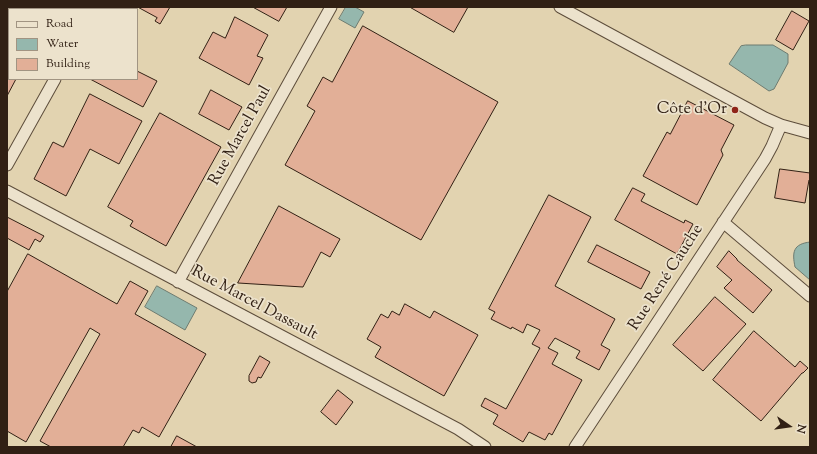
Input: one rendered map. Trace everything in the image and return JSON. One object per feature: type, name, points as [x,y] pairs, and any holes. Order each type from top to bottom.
[{"type":"street","name":"Rue Marcel Paul","points":[[178,282],[331,7]]},
{"type":"street","points":[[560,7],[680,73],[781,126],[810,133]]},
{"type":"street","points":[[7,165],[54,80]]},
{"type":"street","name":"Rue René Cauche","points":[[575,447],[767,155],[781,126]]},
{"type":"street","name":"Rue Marcel Dassault","points":[[7,191],[458,429],[485,447]]},
{"type":"street","points":[[723,222],[810,296]]},
{"type":"water","points":[[346,7],[355,7],[364,12],[355,28],[339,19]]},
{"type":"water","points":[[773,45],[788,54],[788,63],[774,89],[769,91],[729,64],[741,46]]},
{"type":"water","points":[[810,242],[810,280],[795,267],[794,253],[797,247],[804,243]]},
{"type":"water","points":[[157,286],[197,308],[185,330],[145,307]]},
{"type":"building","points":[[138,7],[170,7],[160,24],[155,21],[157,18]]},
{"type":"building","points":[[253,7],[287,7],[279,21]]},
{"type":"building","points":[[410,7],[468,7],[454,32]]},
{"type":"building","points":[[792,11],[809,21],[793,50],[776,40]]},
{"type":"building","points":[[235,17],[268,35],[257,56],[263,58],[249,85],[199,58],[213,32],[225,38]]},
{"type":"building","points":[[363,26],[498,102],[421,240],[285,165],[315,111],[307,106],[323,77],[332,82]]},
{"type":"building","points":[[138,72],[157,81],[143,107],[92,80],[138,80]]},
{"type":"building","points":[[7,79],[15,80],[7,96]]},
{"type":"building","points":[[211,90],[242,107],[229,130],[199,114]]},
{"type":"building","points":[[90,94],[142,121],[119,164],[90,149],[66,196],[34,179],[53,142],[63,147]]},
{"type":"building","points":[[688,101],[734,125],[721,150],[723,155],[697,205],[643,176],[667,132],[670,134]]},
{"type":"building","points":[[160,113],[221,147],[166,246],[130,226],[133,221],[108,207]]},
{"type":"building","points":[[780,169],[810,173],[805,203],[775,198]]},
{"type":"building","points":[[633,188],[645,194],[641,201],[684,223],[685,220],[693,224],[677,254],[615,220]]},
{"type":"building","points":[[549,195],[591,217],[555,286],[615,319],[601,345],[610,350],[599,370],[576,358],[580,351],[555,338],[548,348],[558,353],[552,364],[582,380],[552,435],[549,433],[545,440],[529,432],[523,442],[493,424],[498,415],[481,406],[485,398],[506,409],[540,348],[532,344],[540,330],[527,324],[523,333],[512,327],[511,329],[491,319],[495,312],[489,309]]},
{"type":"building","points":[[279,206],[340,239],[330,257],[321,252],[303,287],[238,283]]},
{"type":"building","points":[[7,217],[44,236],[40,242],[35,239],[29,250],[7,238]]},
{"type":"building","points":[[597,245],[650,272],[641,289],[588,262]]},
{"type":"building","points":[[729,251],[737,260],[772,290],[753,313],[724,288],[732,280],[717,267]]},
{"type":"building","points":[[28,254],[117,304],[130,281],[148,291],[135,314],[206,354],[159,437],[142,427],[139,433],[133,430],[123,447],[51,447],[40,441],[100,334],[90,328],[26,442],[7,431],[7,292]]},
{"type":"building","points":[[715,297],[746,324],[703,371],[673,345]]},
{"type":"building","points":[[405,304],[430,318],[434,311],[478,335],[444,396],[375,357],[381,347],[367,339],[381,314],[388,318],[392,311],[399,315]]},
{"type":"building","points":[[754,331],[795,367],[800,361],[808,368],[761,421],[713,380]]},
{"type":"building","points":[[260,356],[270,362],[261,378],[258,377],[256,382],[252,383],[249,381],[249,376]]},
{"type":"building","points":[[338,390],[353,402],[336,425],[321,412]]},
{"type":"building","points":[[177,436],[197,447],[171,447]]},
{"type":"place","name":"Côte d'Or","points":[[735,110]]}]
